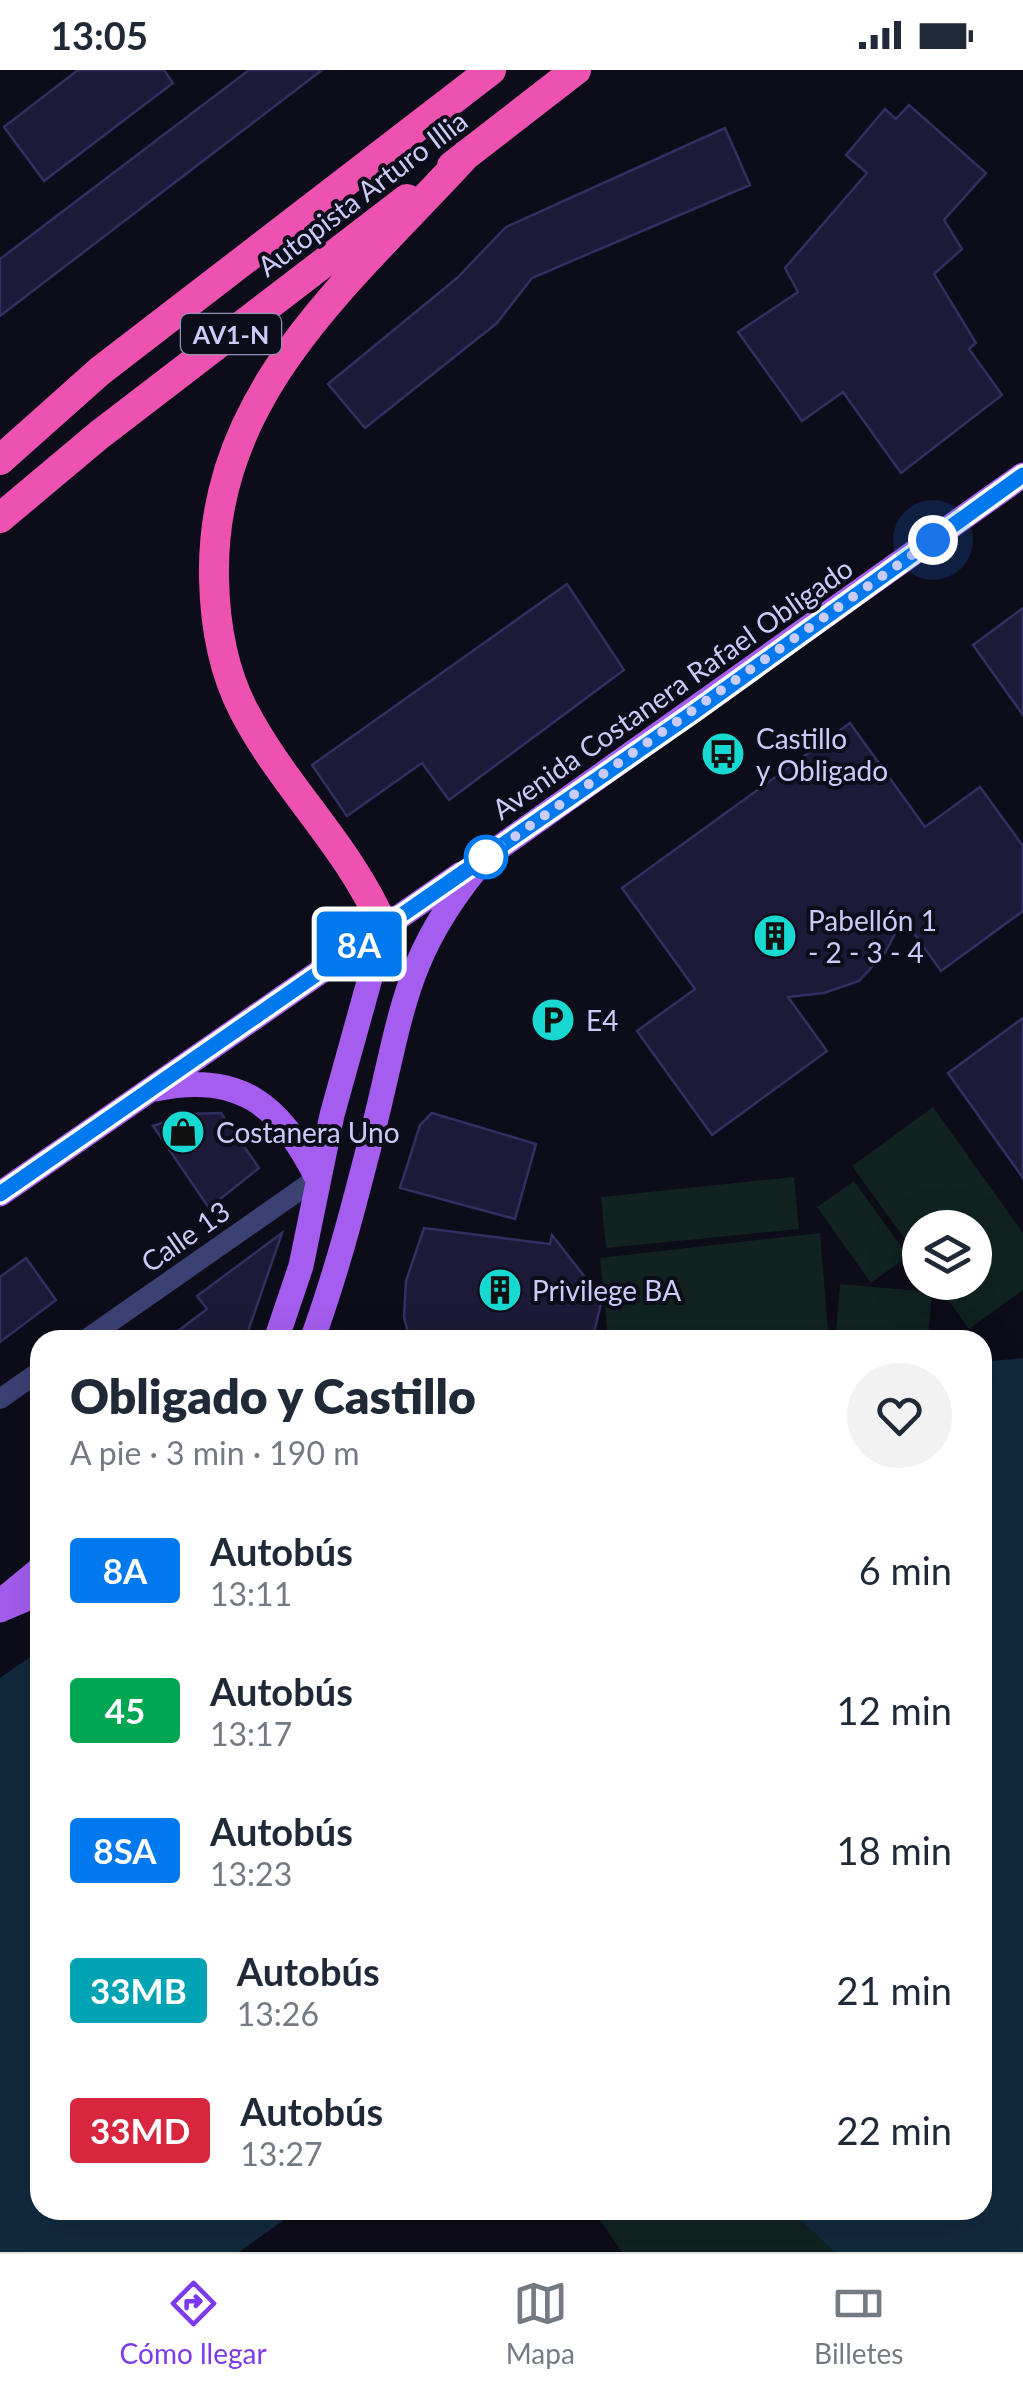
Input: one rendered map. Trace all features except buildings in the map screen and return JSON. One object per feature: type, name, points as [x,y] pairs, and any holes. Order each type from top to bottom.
[{"type":"highway","name":"Autopista Arturo Illia","points":[[0,460],[100,372],[491,70]]},
{"type":"highway","name":"Autopista Arturo Illia","points":[[0,518],[99,435],[576,70]]},
{"type":"highway","points":[[384,928],[364,882],[257,733],[233,686],[217,620],[216,529],[238,439],[270,376],[317,316],[466,155]]},
{"type":"highway","points":[[0,435],[100,372]]},
{"type":"main road","name":"Avenida Costanera Rafael Obligado","points":[[315,1330],[374,1127],[406,989],[430,930],[486,857],[1023,475]]},
{"type":"main road","points":[[0,1194],[486,857]]},
{"type":"main road","points":[[279,1330],[301,1266],[317,1178],[384,928]]},
{"type":"main road","points":[[148,1091],[178,1084],[208,1085],[265,1106],[288,1125],[317,1178]]},
{"type":"main road","points":[[0,1602],[30,1577]]},
{"type":"main road","points":[[0,1610],[30,1597]]},
{"type":"street","name":"Calle 13","points":[[99,1330],[317,1178]]},
{"type":"street","points":[[0,1399],[30,1378]]},
{"type":"green space","points":[[933,1107],[1023,1233],[1023,1290],[969,1329],[948,1300],[992,1300],[992,1210],[902,1210],[902,1235],[852,1166]]},
{"type":"green space","points":[[794,1177],[799,1229],[606,1248],[601,1197]]},
{"type":"green space","points":[[854,1181],[902,1248],[902,1260],[871,1283],[817,1207]]},
{"type":"green space","points":[[820,1233],[828,1330],[607,1330],[600,1258]]},
{"type":"green space","points":[[840,1284],[902,1289],[902,1300],[931,1300],[929,1330],[836,1330]]},
{"type":"green space","points":[[600,2220],[800,2220],[834,2252],[622,2252]]},
{"type":"water","points":[[1023,1358],[1023,2252],[834,2252],[800,2220],[992,2220],[992,1361]]},
{"type":"water","points":[[30,1657],[30,2220],[284,2220],[239,2252],[0,2252],[0,1678]]},
{"type":"bus line","name":"8A","points":[[0,1194],[694,712],[1023,475]]},
{"type":"place","name":"Castillo y Obligado","points":[[723,754]]},
{"type":"place","name":"Pabellón 1 - 2 - 3 - 4","points":[[775,936]]},
{"type":"place","name":"E4","points":[[553,1020]]},
{"type":"place","name":"Costanera Uno","points":[[183,1132]]},
{"type":"place","name":"Privilege BA","points":[[500,1290]]},
{"type":"route","points":[[486,857],[933,540]]}]
